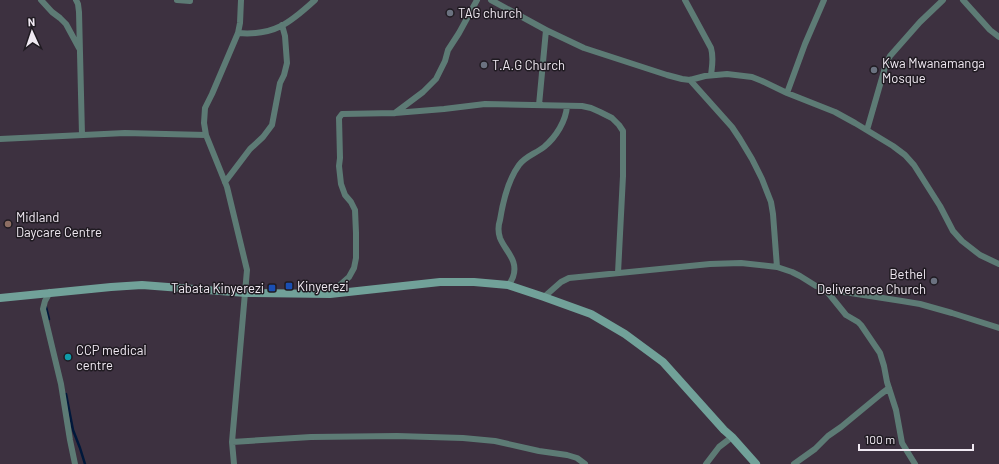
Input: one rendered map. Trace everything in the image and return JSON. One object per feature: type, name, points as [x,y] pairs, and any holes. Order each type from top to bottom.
[{"type":"street","points":[[41,0],[66,24],[80,51]]},
{"type":"street","points":[[76,0],[79,12],[82,135]]},
{"type":"street","points":[[177,0],[190,1]]},
{"type":"street","points":[[234,464],[232,442],[247,270],[225,182],[206,135],[204,123],[205,108],[238,33],[241,0]]},
{"type":"street","points":[[238,33],[262,33],[272,30],[288,23],[315,0]]},
{"type":"street","points":[[395,113],[423,92],[436,79],[445,61],[448,50],[477,0]]},
{"type":"street","points":[[491,0],[501,2],[546,30],[584,48],[682,79],[690,80],[710,75],[727,74],[752,77],[835,112],[867,130],[905,155],[914,165],[940,206],[953,231],[962,241],[980,254],[998,262]]},
{"type":"street","points":[[685,0],[711,48],[713,60],[710,75]]},
{"type":"street","points":[[787,93],[805,44],[824,0]]},
{"type":"street","points":[[867,130],[884,70],[890,56],[920,22],[943,0]]},
{"type":"street","points":[[963,0],[990,30],[999,37]]},
{"type":"street","points":[[225,182],[246,154],[272,126],[279,90],[287,63],[285,36],[282,25]]},
{"type":"street","points":[[539,105],[546,30]]},
{"type":"street","points":[[690,80],[736,133],[762,179],[773,214],[777,267]]},
{"type":"street","points":[[330,294],[349,277],[354,268],[356,258],[354,210],[351,202],[345,195],[341,184],[339,118],[342,114],[395,113],[485,104],[582,106],[600,112],[616,122],[622,131],[623,176],[618,273]]},
{"type":"street","points":[[508,285],[513,277],[513,261],[502,241],[499,230],[509,184],[520,164],[527,157],[543,148],[558,130],[567,113],[567,106]]},
{"type":"street","points":[[0,139],[125,133],[206,135]]},
{"type":"street","points":[[544,297],[561,282],[569,278],[710,264],[741,263],[777,267],[792,272],[816,286],[825,289],[920,304],[999,328]]},
{"type":"street","points":[[0,298],[50,292],[142,285],[246,293],[330,294],[440,282],[474,282],[508,285],[591,314],[625,334],[662,362],[756,464]]},
{"type":"street","points":[[825,289],[846,315],[861,325],[880,353],[896,410],[902,443],[915,464]]},
{"type":"street","points":[[50,292],[43,308],[61,384],[75,464]]},
{"type":"street","points":[[794,464],[815,449],[828,436],[890,388]]},
{"type":"street","points":[[232,442],[326,437],[397,436],[463,438],[495,441],[539,451],[567,455],[577,458],[586,464]]},
{"type":"street","points":[[706,464],[719,447],[732,437]]},
{"type":"waterway","points":[[46,307],[49,319]]},
{"type":"waterway","points":[[66,394],[73,430],[85,464]]},
{"type":"place","name":"TAG church","points":[[450,13]]},
{"type":"place","name":"T.A.G Church","points":[[484,65]]},
{"type":"place","name":"Kwa Mwanamanga Mosque","points":[[874,70]]},
{"type":"place","name":"Midland Daycare Centre","points":[[8,224]]},
{"type":"place","name":"Bethel Deliverance Church","points":[[934,281]]},
{"type":"place","name":"Kinyerezi","points":[[289,286]]},
{"type":"place","name":"Tabata Kinyerezi","points":[[272,288]]},
{"type":"place","name":"CCP medical centre","points":[[68,357]]}]
